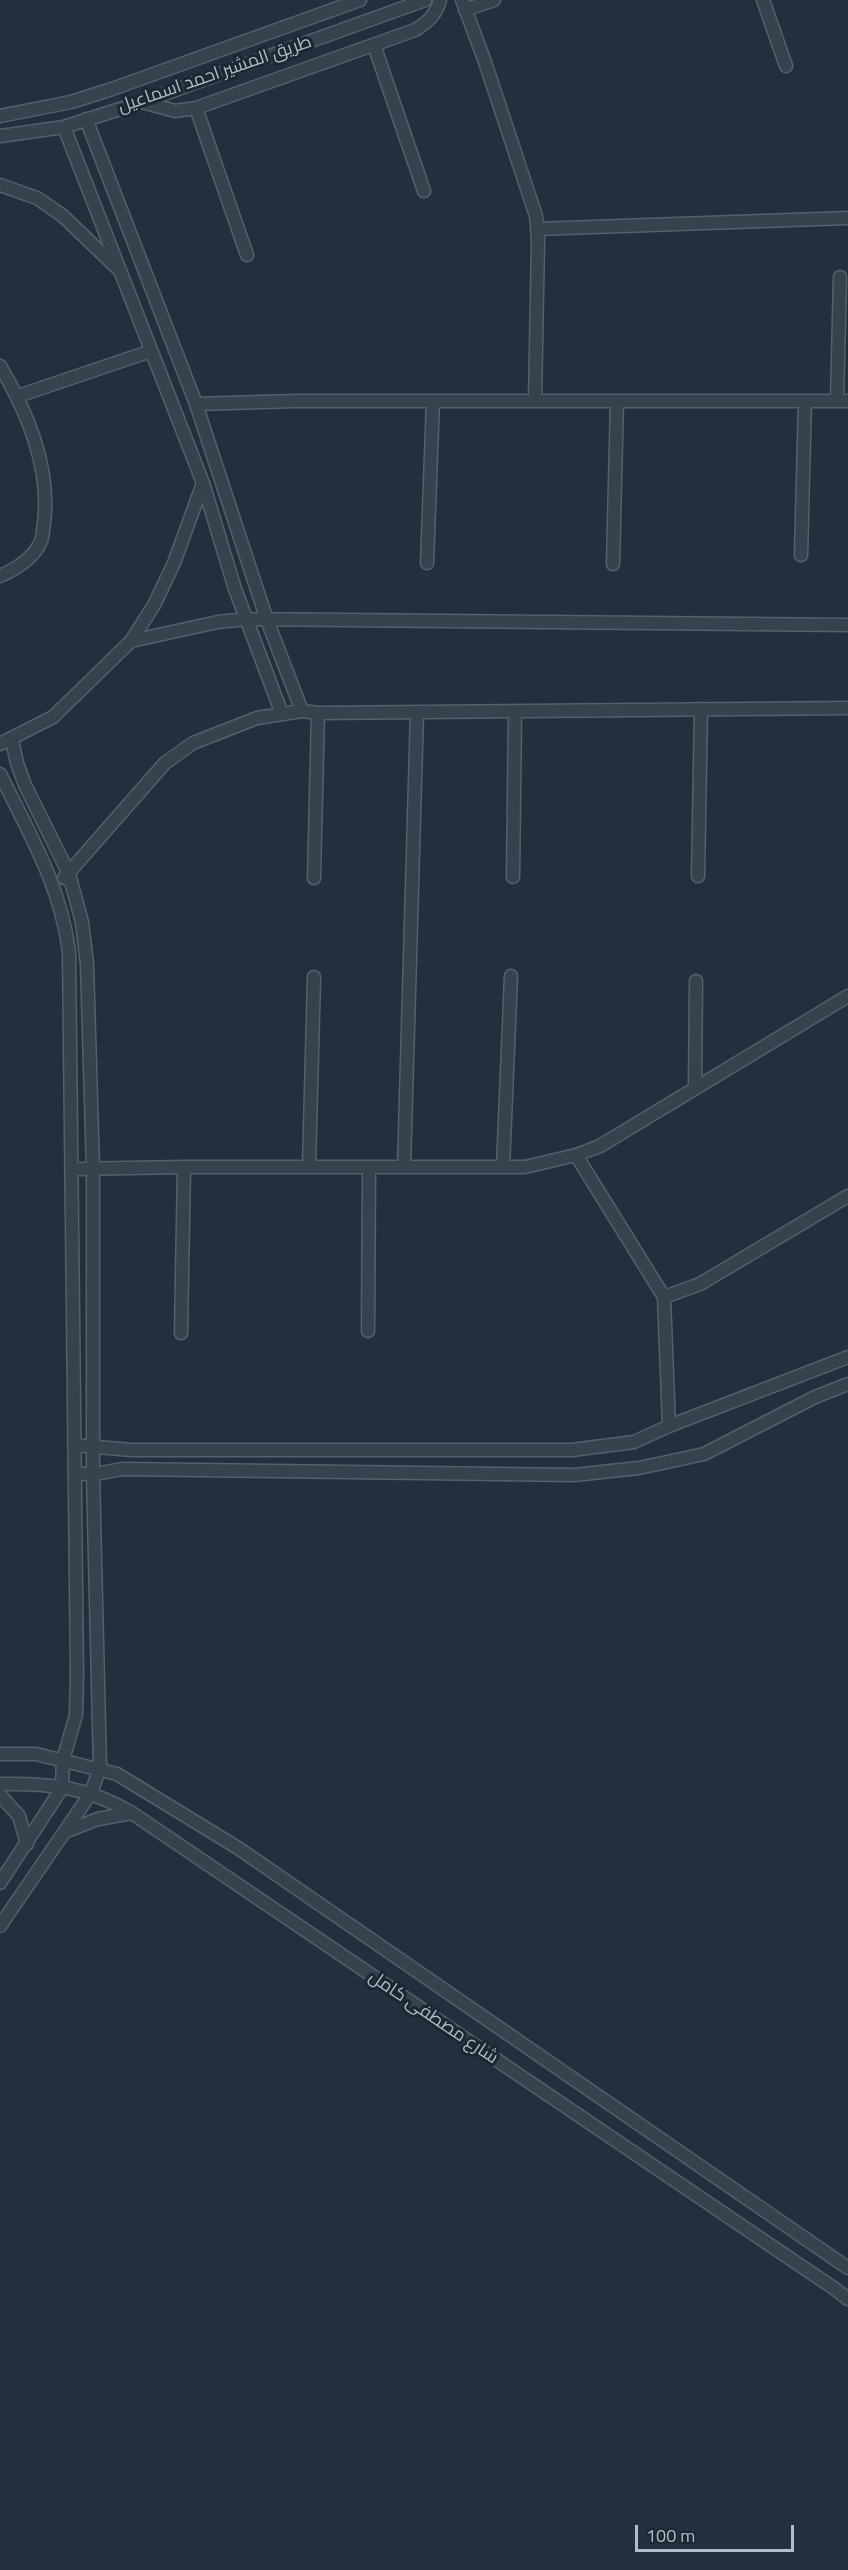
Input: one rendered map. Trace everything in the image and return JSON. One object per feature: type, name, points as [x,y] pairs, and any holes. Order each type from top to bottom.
[{"type":"street","name":"طريق المشير احمد اسماعيل","points":[[0,116],[52,106],[149,77],[360,0]]},
{"type":"street","name":"طريق المشير احمد اسماعيل","points":[[0,136],[61,127],[142,102],[425,0]]},
{"type":"street","points":[[142,102],[175,111],[196,108],[416,30],[429,21],[438,8],[440,0]]},
{"type":"street","points":[[494,0],[464,5],[530,193],[537,229],[535,401]]},
{"type":"street","points":[[764,0],[786,66]]},
{"type":"street","points":[[374,45],[424,191]]},
{"type":"street","points":[[52,106],[203,483],[246,619],[282,714]]},
{"type":"street","points":[[196,108],[247,255]]},
{"type":"street","points":[[86,119],[196,404],[267,620],[302,711]]},
{"type":"street","points":[[0,184],[36,198],[63,216],[120,271]]},
{"type":"street","points":[[537,229],[848,218]]},
{"type":"street","points":[[196,404],[295,401],[842,401],[840,277]]},
{"type":"street","points":[[18,396],[151,351]]},
{"type":"street","points":[[0,366],[18,396],[43,466],[45,511],[42,540],[34,553],[23,563],[0,576]]},
{"type":"street","points":[[427,563],[433,401]]},
{"type":"street","points":[[613,564],[617,401]]},
{"type":"street","points":[[801,555],[806,401]]},
{"type":"street","points":[[2,1921],[91,1793],[100,1768],[93,1474],[93,1169],[87,964],[82,922],[69,874],[6,742],[53,717],[131,641],[154,605],[174,563],[203,483]]},
{"type":"street","points":[[131,641],[218,622],[246,619],[848,625]]},
{"type":"street","points":[[55,886],[69,874],[165,764],[193,743],[257,718],[302,711],[318,713],[515,712],[848,708]]},
{"type":"street","points":[[698,876],[700,709]]},
{"type":"street","points":[[404,1167],[417,712]]},
{"type":"street","points":[[513,877],[515,712]]},
{"type":"street","points":[[314,878],[318,713]]},
{"type":"street","points":[[0,774],[55,886],[64,918],[69,952],[77,1676],[76,1715],[63,1760],[62,1788],[0,1883]]},
{"type":"street","points":[[503,1167],[511,976]]},
{"type":"street","points":[[309,1167],[314,977]]},
{"type":"street","points":[[695,1088],[696,981]]},
{"type":"street","points":[[72,1169],[525,1167],[576,1155],[600,1146],[848,996]]},
{"type":"street","points":[[576,1155],[664,1296],[669,1426]]},
{"type":"street","points":[[181,1334],[184,1167]]},
{"type":"street","points":[[368,1331],[369,1167]]},
{"type":"street","points":[[664,1296],[700,1284],[848,1197]]},
{"type":"street","points":[[74,1445],[132,1450],[572,1450],[634,1442],[669,1426],[848,1357]]},
{"type":"street","points":[[75,1473],[93,1474],[122,1469],[574,1474],[639,1468],[704,1454],[814,1397],[848,1384]]},
{"type":"street","points":[[77,1676],[97,1675]]},
{"type":"street","name":"شارع مصطفى كامل","points":[[0,1754],[36,1754],[100,1768],[141,1787],[238,1848],[848,2268]]},
{"type":"street","name":"شارع مصطفى كامل","points":[[0,1784],[42,1783],[91,1793],[132,1813],[848,2300]]},
{"type":"street","points":[[0,1795],[19,1816],[27,1844]]},
{"type":"street","points":[[66,1832],[98,1819],[132,1813]]}]
